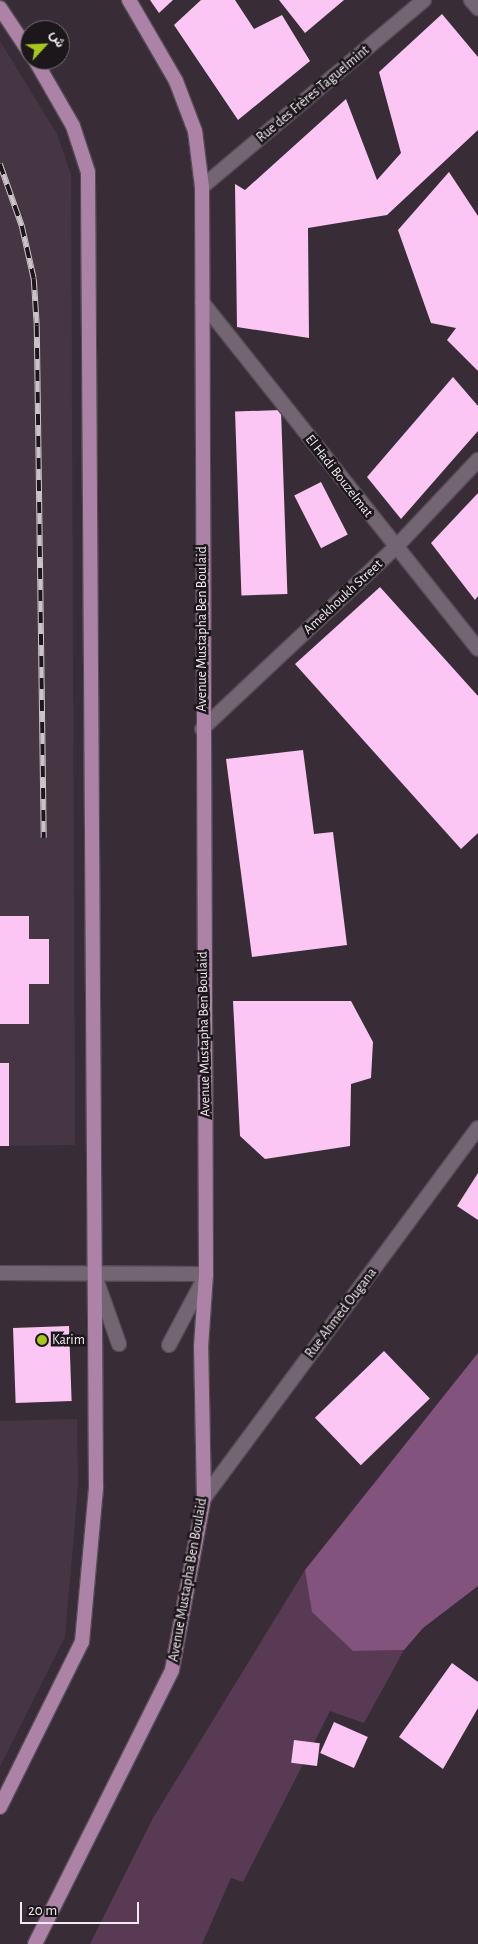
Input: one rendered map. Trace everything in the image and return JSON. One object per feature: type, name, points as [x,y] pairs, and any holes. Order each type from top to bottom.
[{"type":"main road","name":"Avenue Mustapha Ben Boulaid","points":[[34,1944],[172,1670],[204,1498],[201,1347],[206,1274],[202,729],[202,187],[195,131],[176,81],[129,0]]},
{"type":"main road","points":[[0,8],[20,38]]},
{"type":"main road","points":[[0,1807],[82,1642],[96,1487],[97,1321],[94,1274],[88,172],[73,126],[40,70]]},
{"type":"street","name":"Rue des Frères Taguelmint","points":[[202,187],[424,0]]},
{"type":"street","points":[[471,0],[478,8]]},
{"type":"street","name":"El Hadi Bouzelmat","points":[[202,302],[478,649]]},
{"type":"street","name":"Amekhoukh Street","points":[[202,729],[396,547],[478,460]]},
{"type":"street","name":"Rue Ahmed Ougana","points":[[204,1498],[478,1128]]},
{"type":"street","points":[[0,1273],[206,1274],[169,1345]]},
{"type":"street","points":[[94,1274],[118,1344]]},
{"type":"shaded area","points":[[0,41],[57,134],[71,175],[75,1145],[0,1146]]},
{"type":"shaded area","points":[[478,1353],[478,1586],[423,1628],[404,1650],[353,1651],[312,1612],[305,1570]]},
{"type":"shaded area","points":[[77,1419],[78,1486],[65,1637],[0,1767],[0,1421]]},
{"type":"shaded area","points":[[305,1570],[313,1612],[353,1651],[404,1650],[364,1723],[330,1711],[243,1882],[231,1878],[202,1944],[90,1944],[153,1818]]},
{"type":"building","points":[[150,0],[173,0],[159,13]]},
{"type":"building","points":[[201,0],[235,0],[254,29],[282,15],[310,61],[238,120],[174,25]]},
{"type":"building","points":[[279,0],[344,0],[305,33]]},
{"type":"building","points":[[442,14],[478,57],[478,130],[387,215],[308,228],[309,338],[237,327],[235,184],[245,190],[346,99],[377,180],[401,153],[379,72]]},
{"type":"building","points":[[449,172],[478,216],[478,371],[447,340],[456,328],[431,323],[398,230]]},
{"type":"building","points":[[453,377],[478,406],[478,431],[401,519],[367,477]]},
{"type":"building","points":[[281,410],[287,594],[241,595],[235,412]]},
{"type":"building","points":[[321,482],[348,535],[321,548],[294,496]]},
{"type":"building","points":[[478,493],[478,596],[475,600],[431,543]]},
{"type":"building","points":[[380,587],[478,696],[478,833],[461,849],[295,664]]},
{"type":"building","points":[[303,750],[314,834],[333,832],[347,945],[252,957],[226,759]]},
{"type":"building","points":[[0,916],[29,916],[29,939],[49,939],[49,984],[29,984],[29,1024],[0,1024]]},
{"type":"building","points":[[233,1001],[351,1001],[373,1042],[371,1078],[351,1084],[350,1146],[265,1159],[240,1136]]},
{"type":"building","points":[[0,1063],[9,1063],[9,1146],[0,1146]]},
{"type":"building","points":[[478,1173],[478,1220],[457,1206]]},
{"type":"building","points":[[69,1326],[72,1401],[16,1403],[13,1328]]},
{"type":"building","points":[[384,1351],[430,1398],[361,1465],[315,1418]]},
{"type":"building","points":[[452,1663],[478,1682],[478,1708],[443,1769],[399,1737]]},
{"type":"building","points":[[334,1722],[368,1737],[354,1768],[320,1753]]},
{"type":"building","points":[[294,1740],[320,1743],[317,1766],[291,1763]]},
{"type":"railway","points":[[0,164],[22,226],[34,279],[37,326],[44,838]]},
{"type":"place","name":"Karim","points":[[42,1340]]}]
